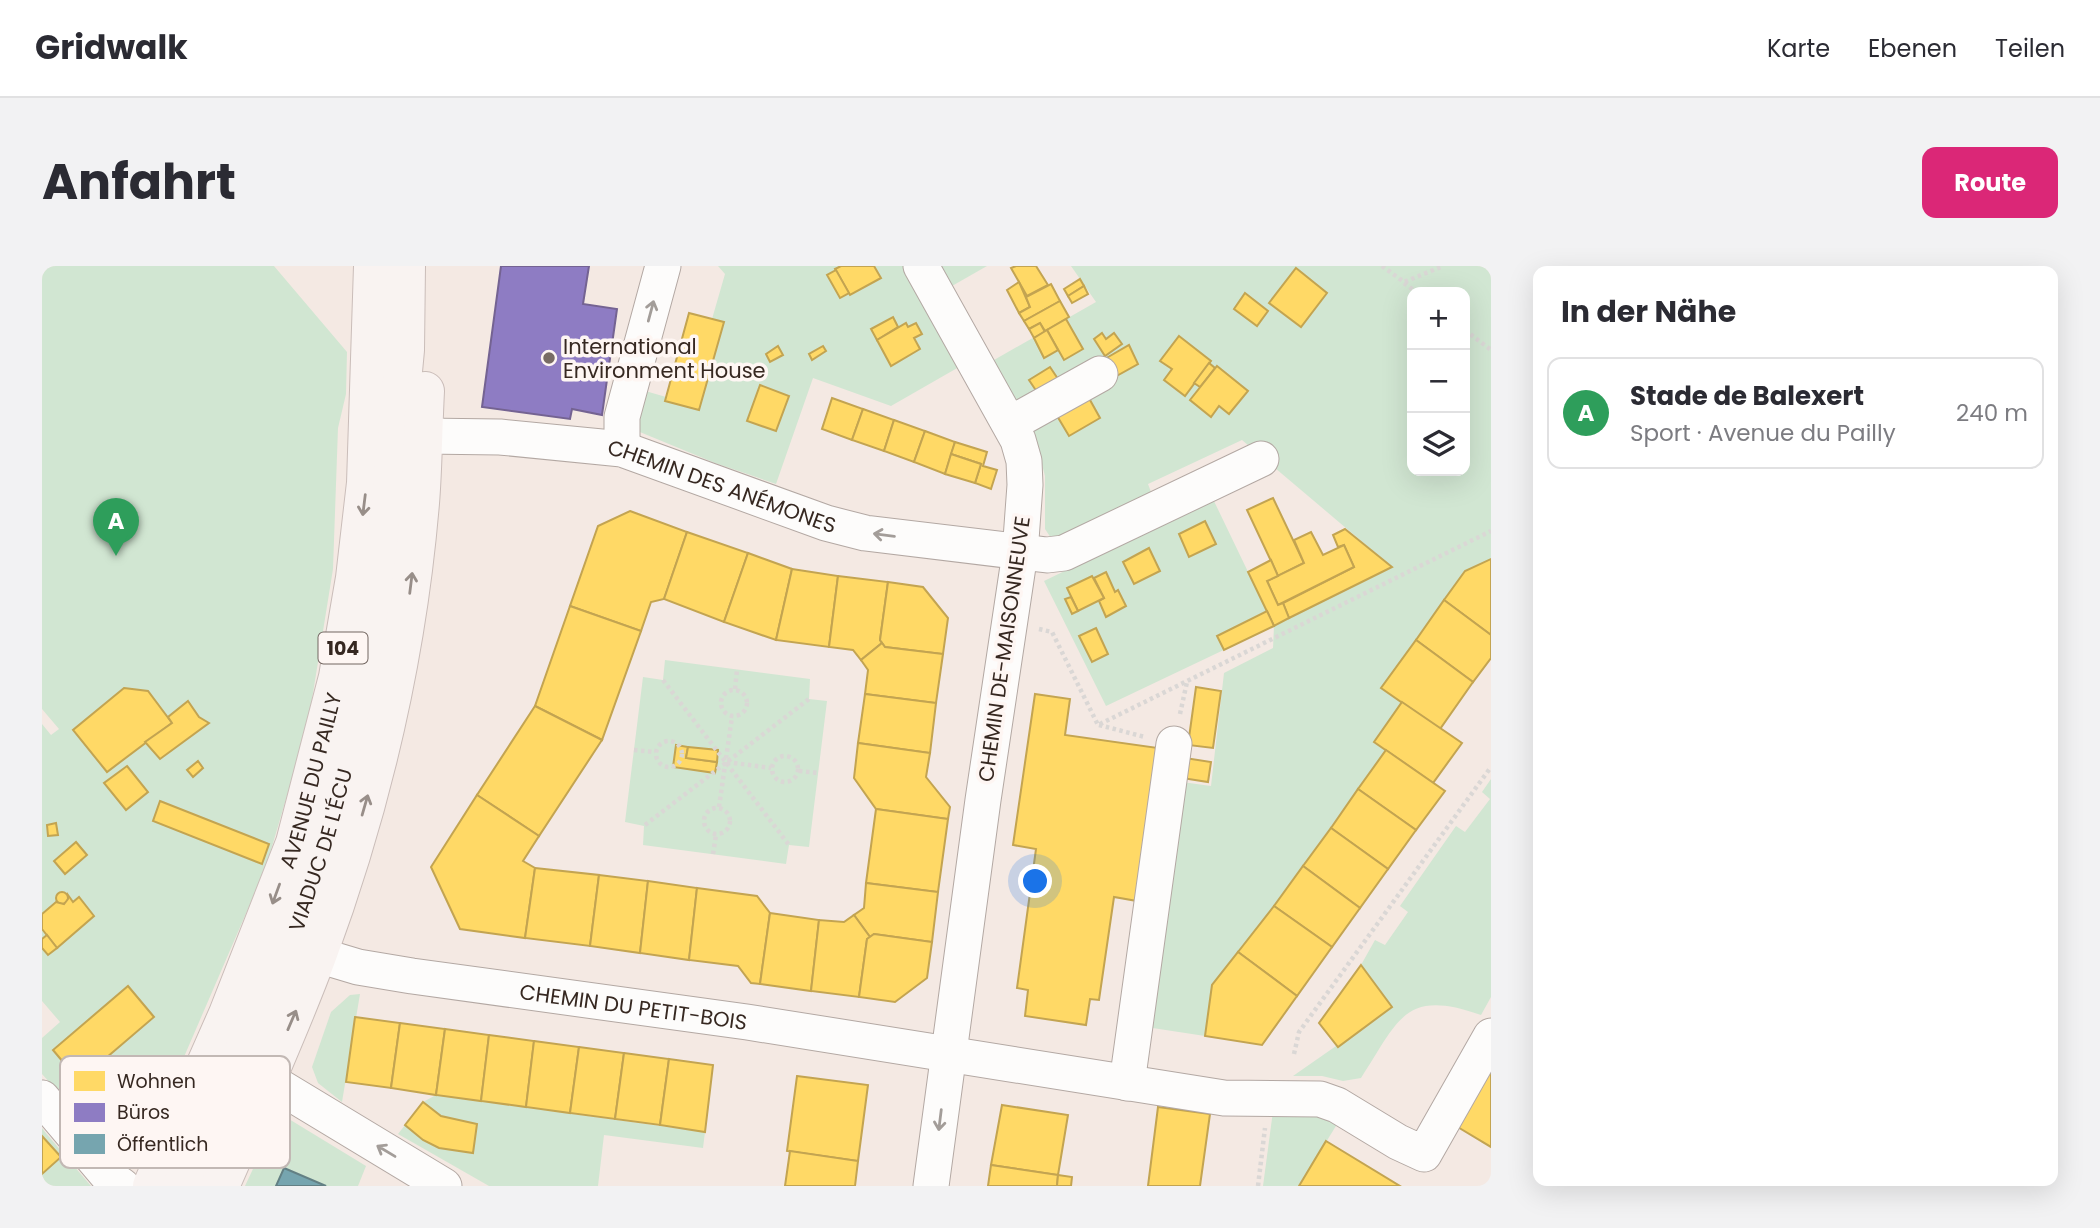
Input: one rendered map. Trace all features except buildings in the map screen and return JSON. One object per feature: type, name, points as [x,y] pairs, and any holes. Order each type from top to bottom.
[{"type":"main road","name":"AVENUE DU PAILLY","points":[[375,266],[391,494]]},
{"type":"main road","name":"AVENUE DU PAILLY","points":[[209,1056],[295,844],[338,677],[355,578],[366,483],[375,266]]},
{"type":"main road","name":"104","points":[[391,494],[405,349],[406,266]]},
{"type":"main road","name":"104","points":[[276,1056],[318,955],[346,871],[374,775],[396,682],[420,501],[426,351],[419,266]]},
{"type":"main road","name":"VIADUC DE L'ÉCU","points":[[241,1056],[266,1002],[308,894],[346,769],[378,612],[391,494]]},
{"type":"main road","name":"AVENUE DU PAILLY","points":[[152,1186],[160,1168]]},
{"type":"main road","name":"VIADUC DE L'ÉCU","points":[[182,1186],[190,1168]]},
{"type":"main road","name":"104","points":[[220,1186],[228,1168]]},
{"type":"street","points":[[622,449],[622,417],[663,266]]},
{"type":"street","name":"CHEMIN DE-MAISONNEUVE","points":[[921,266],[1010,424],[1024,461],[1025,485],[1020,553],[983,800],[931,1186]]},
{"type":"street","points":[[1010,424],[1100,374]]},
{"type":"street","name":"CHEMIN DES ANÉMONES","points":[[423,436],[500,437],[622,449],[826,523],[865,533],[1020,553],[1064,553],[1261,459]]},
{"type":"street","points":[[1127,1083],[1174,744]]},
{"type":"street","name":"CHEMIN DU PETIT-BOIS","points":[[318,955],[358,967],[412,976],[747,1022],[949,1055]]},
{"type":"street","points":[[949,1055],[1224,1098],[1320,1099],[1337,1105],[1398,1142],[1424,1154],[1491,1035]]},
{"type":"street","points":[[290,1093],[444,1186]]},
{"type":"street","points":[[42,1098],[60,1119]]},
{"type":"street","points":[[101,1168],[122,1186]]},
{"type":"path","points":[[1382,266],[1410,287]]},
{"type":"path","points":[[1404,282],[1443,266]]},
{"type":"path","points":[[1470,334],[1491,351]]},
{"type":"path","points":[[1027,627],[1052,632],[1098,725],[1491,531]]},
{"type":"path","points":[[735,690],[737,670]]},
{"type":"path","points":[[663,680],[789,845]]},
{"type":"path","points":[[735,690],[744,694],[747,705],[742,714],[732,717],[723,712],[720,701],[725,693],[735,690]]},
{"type":"path","points":[[645,825],[808,699]]},
{"type":"path","points":[[719,807],[732,717]]},
{"type":"path","points":[[671,740],[680,745],[683,755],[678,765],[668,767],[658,762],[656,752],[660,743],[671,740]]},
{"type":"path","points":[[634,750],[656,752]]},
{"type":"path","points":[[786,755],[795,760],[799,771],[793,780],[783,783],[774,778],[771,768],[776,759],[786,755]]},
{"type":"path","points":[[726,762],[771,768]]},
{"type":"path","points":[[1294,1054],[1299,1032],[1491,767]]},
{"type":"path","points":[[799,771],[818,773]]},
{"type":"path","points":[[719,807],[728,813],[731,823],[726,832],[716,835],[706,830],[704,820],[709,811],[719,807]]},
{"type":"path","points":[[713,854],[716,835]]},
{"type":"path","points":[[1258,1186],[1265,1126],[1263,1118]]},
{"type":"green space","points":[[42,266],[274,266],[347,352],[346,394],[338,428],[333,569],[308,724],[266,867],[184,1056],[60,1056],[60,1094],[42,1074],[42,1038],[60,1022],[42,1001],[42,724],[51,735],[59,729],[42,709]]},
{"type":"green space","points":[[718,266],[903,266],[959,367],[891,406],[813,378],[776,484],[715,463],[635,430],[642,390],[666,397],[665,401],[699,410],[712,319],[725,274]]},
{"type":"green space","points":[[941,266],[987,266],[952,286]]},
{"type":"green space","points":[[1071,266],[1491,266],[1491,559],[1465,571],[1382,687],[1402,702],[1374,741],[1386,750],[1274,906],[1212,985],[1205,1036],[1146,1027],[1182,782],[1211,786],[1224,673],[1273,648],[1274,626],[1392,567],[1242,440],[1148,484],[1151,492],[1059,539],[1051,538],[1045,529],[1045,476],[1035,438],[994,360],[1096,302]]},
{"type":"green space","points":[[1213,499],[1274,626],[1106,706],[1044,581]]},
{"type":"green space","points":[[665,660],[810,679],[809,699],[827,701],[809,847],[789,845],[786,864],[643,845],[644,826],[625,822],[643,677],[663,680]]},
{"type":"green space","points":[[1491,779],[1491,997],[1481,1015],[1435,1005],[1419,1008],[1395,1025],[1361,1078],[1343,1081],[1322,1076],[1293,1076],[1392,1007],[1361,965],[1375,940],[1385,945],[1408,912],[1400,906],[1456,826],[1465,832],[1490,799],[1482,792]]},
{"type":"green space","points":[[360,994],[342,1102],[318,1083],[312,1067],[331,1012],[350,995]]},
{"type":"green space","points":[[436,1095],[705,1132],[703,1148],[604,1135],[598,1186],[489,1186],[398,1134],[423,1102]]},
{"type":"green space","points":[[1273,1111],[1319,1112],[1339,1121],[1299,1186],[1263,1186]]},
{"type":"green space","points":[[290,1120],[366,1166],[358,1186],[245,1186],[253,1168],[290,1168]]},
{"type":"green space","points":[[42,1128],[60,1150],[60,1168],[76,1168],[91,1186],[42,1186]]},
{"type":"place","name":"International Environment House","points":[[549,358]]},
{"type":"place","name":"Stade de Balexert","points":[[116,556]]}]
